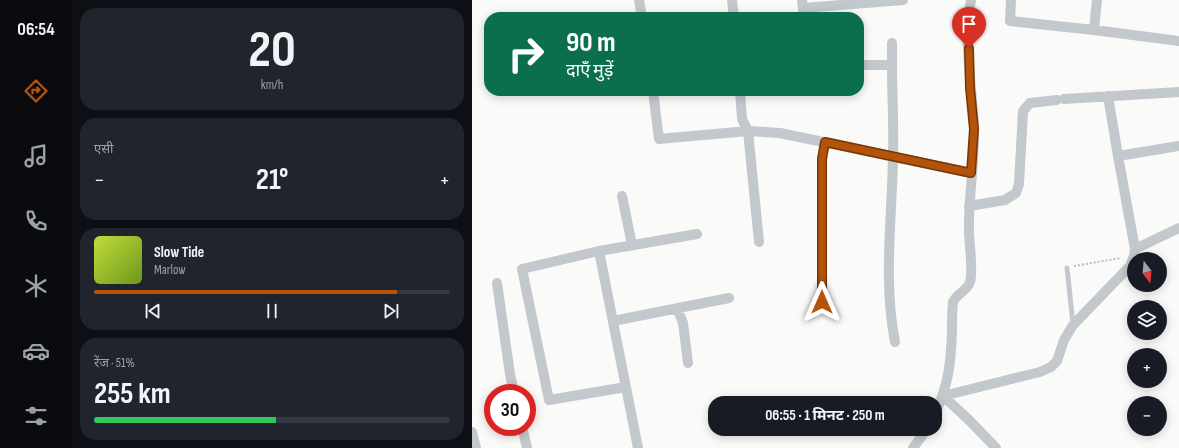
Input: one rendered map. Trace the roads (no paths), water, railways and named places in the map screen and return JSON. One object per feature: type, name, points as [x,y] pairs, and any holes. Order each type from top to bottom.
[{"type":"street","points":[[639,0],[641,12]]},
{"type":"street","points":[[732,0],[733,12]]},
{"type":"street","points":[[803,8],[903,0]]},
{"type":"street","points":[[943,396],[951,357],[953,302],[954,298],[964,290],[970,280],[968,226],[974,129],[969,72],[969,19],[971,0]]},
{"type":"street","points":[[1011,0],[1010,21],[1179,41]]},
{"type":"street","points":[[1094,30],[1097,0]]},
{"type":"street","points":[[892,43],[893,156],[889,259],[891,320],[895,342]]},
{"type":"street","points":[[864,65],[892,65]]},
{"type":"street","points":[[969,206],[1005,200],[1016,193],[1019,184],[1023,111],[1030,103],[1108,96],[1179,92]]},
{"type":"street","points":[[654,96],[659,139],[748,132],[780,133],[971,173]]},
{"type":"street","points":[[740,96],[742,118],[748,132],[759,242]]},
{"type":"street","points":[[1108,96],[1134,252],[1179,228]]},
{"type":"street","points":[[822,302],[822,159],[825,142]]},
{"type":"street","points":[[1118,156],[1179,146]]},
{"type":"street","points":[[622,196],[632,245]]},
{"type":"street","points":[[626,386],[549,400],[522,269],[599,251],[697,234]]},
{"type":"street","points":[[599,251],[638,448]]},
{"type":"street","points":[[943,396],[1040,372],[1049,368],[1057,361],[1064,340],[1073,325],[1127,270]]},
{"type":"street","points":[[498,283],[512,384]]},
{"type":"street","points":[[613,321],[729,298]]},
{"type":"street","points":[[677,308],[683,323],[688,363]]},
{"type":"street","points":[[943,396],[996,448]]},
{"type":"street","points":[[472,432],[476,448]]},
{"type":"street","points":[[524,436],[527,448]]},
{"type":"street","points":[[913,448],[922,436]]},
{"type":"lane","points":[[1067,268],[1073,325]]}]
